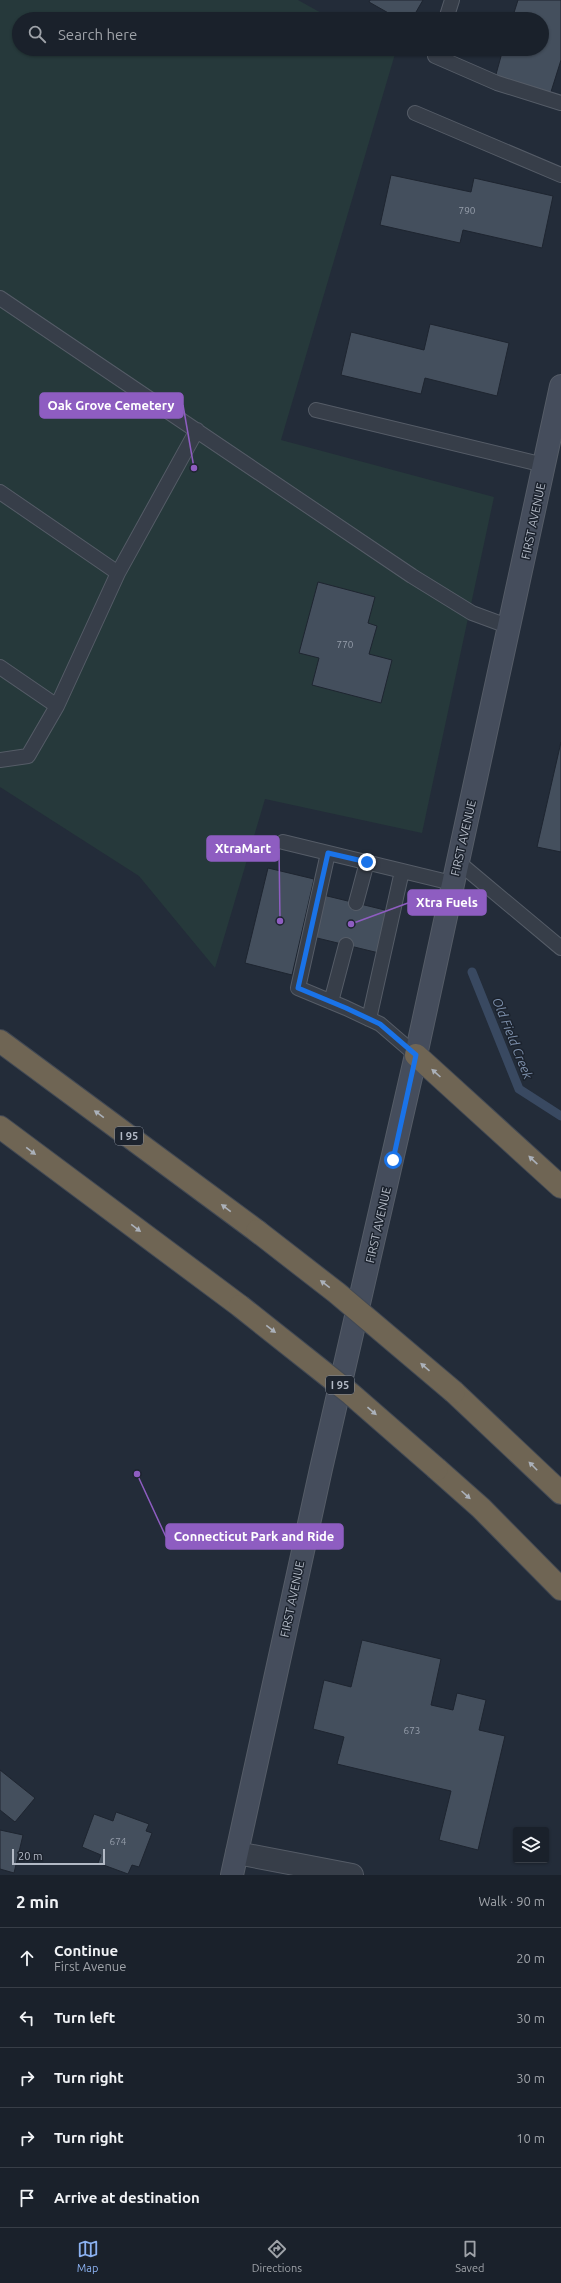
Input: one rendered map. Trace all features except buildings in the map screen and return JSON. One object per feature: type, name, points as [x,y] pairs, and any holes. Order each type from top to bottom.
[{"type":"highway","name":"I 95","points":[[0,1041],[257,1232],[361,1312],[454,1392],[561,1493]]},
{"type":"highway","points":[[416,1055],[561,1187]]},
{"type":"highway","name":"I 95","points":[[0,1127],[240,1306],[351,1394],[481,1508],[561,1588]]},
{"type":"main road","name":"FIRST AVENUE","points":[[232,1875],[307,1533],[416,1055],[452,883],[510,627],[544,465],[558,414],[561,386]]},
{"type":"street","points":[[237,1853],[352,1875]]},
{"type":"lane","points":[[448,12],[452,0]]},
{"type":"lane","points":[[435,56],[497,83],[561,103]]},
{"type":"lane","points":[[415,113],[561,175]]},
{"type":"lane","points":[[0,298],[412,576],[472,613],[510,627]]},
{"type":"lane","points":[[316,410],[544,465]]},
{"type":"lane","points":[[0,760],[28,756],[57,706],[118,573],[197,430]]},
{"type":"lane","points":[[0,492],[118,573]]},
{"type":"lane","points":[[0,667],[57,706]]},
{"type":"lane","points":[[283,842],[452,883]]},
{"type":"lane","points":[[328,853],[298,988],[380,1024],[416,1055]]},
{"type":"lane","points":[[457,861],[561,948]]},
{"type":"lane","points":[[356,903],[367,862]]},
{"type":"lane","points":[[369,1019],[402,871]]},
{"type":"lane","points":[[331,1002],[346,945]]},
{"type":"shaded area","points":[[0,0],[298,0],[319,12],[12,12],[12,56],[394,56],[281,440],[494,497],[422,833],[265,799],[215,968],[139,876],[0,787]]},
{"type":"waterway","name":"Old Field Creek","points":[[472,972],[519,1089],[561,1116]]},
{"type":"place","name":"Oak Grove Cemetery","points":[[194,468]]},
{"type":"place","name":"XtraMart","points":[[280,921]]},
{"type":"place","name":"Xtra Fuels","points":[[351,924]]},
{"type":"place","name":"Connecticut Park and Ride","points":[[137,1474]]},
{"type":"route","points":[[367,862],[328,853],[298,988],[380,1024],[416,1055],[393,1160]]}]
